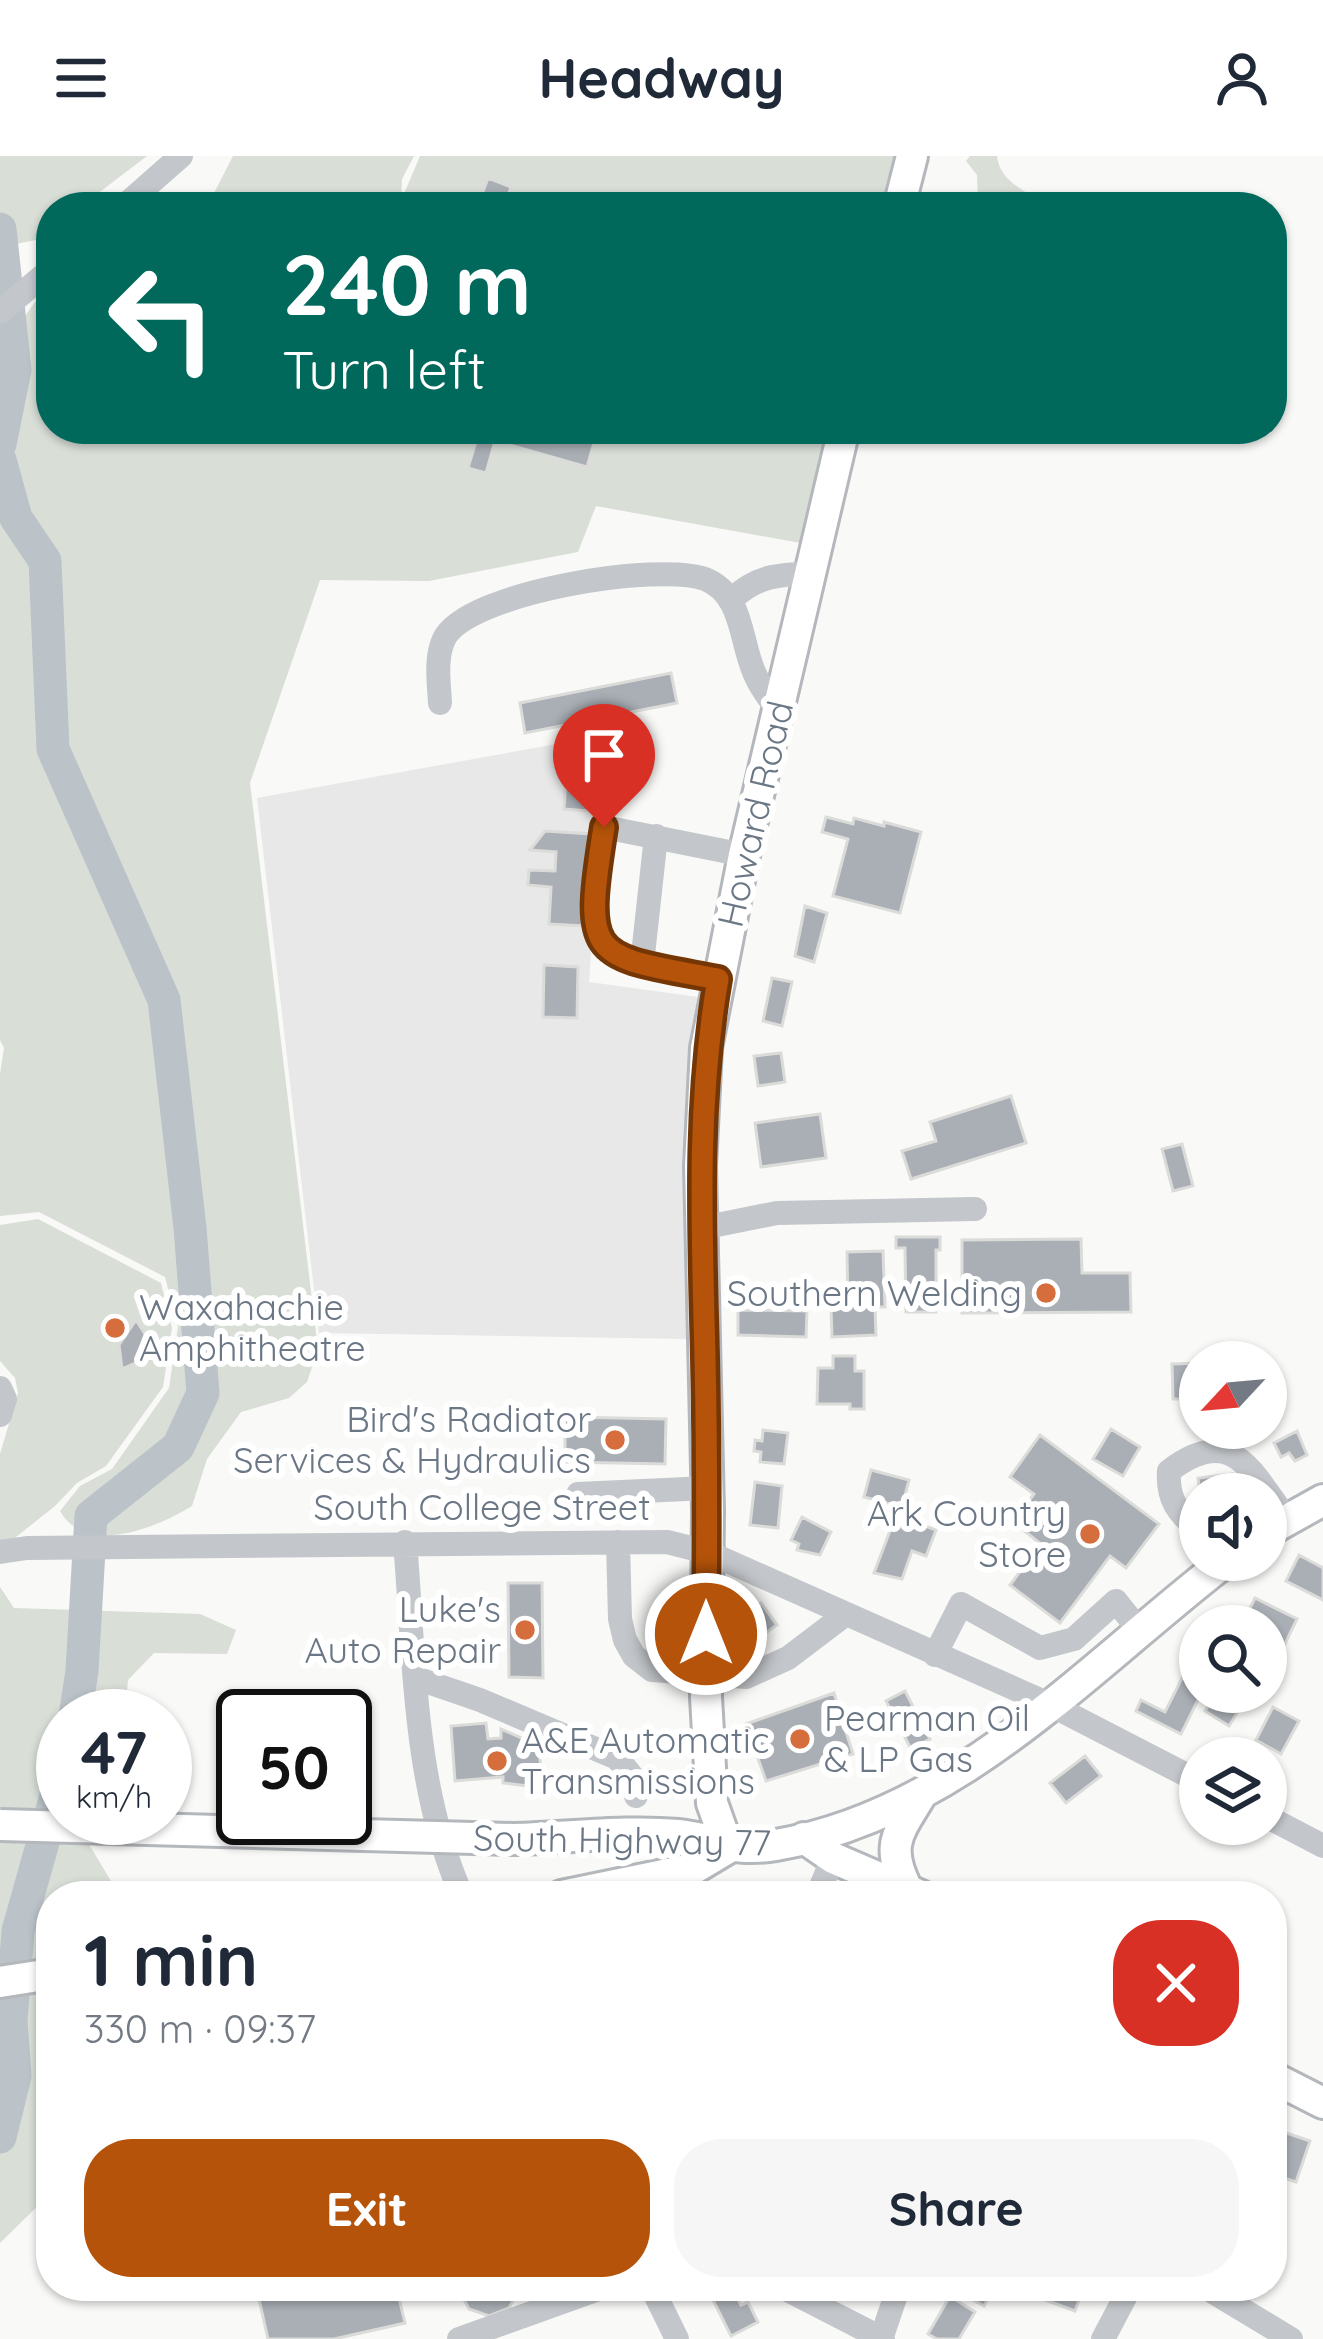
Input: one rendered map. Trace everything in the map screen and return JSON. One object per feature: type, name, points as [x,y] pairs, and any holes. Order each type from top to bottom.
[{"type":"main road","points":[[903,192],[912,156]]},
{"type":"main road","name":"Howard Road","points":[[728,1848],[712,1803],[706,1676],[708,1487],[700,1166],[706,1048],[744,855],[841,444]]},
{"type":"main road","points":[[1287,1520],[1323,1500]]},
{"type":"main road","name":"South Highway 77","points":[[0,1826],[513,1839],[679,1835],[728,1848],[775,1845],[886,1811],[969,1767],[1200,1581]]},
{"type":"main road","points":[[906,1881],[896,1866],[895,1841],[922,1793]]},
{"type":"main road","points":[[804,1838],[833,1858],[888,1881]]},
{"type":"main road","points":[[637,1881],[693,1869],[728,1848]]},
{"type":"main road","points":[[0,1982],[36,1976]]},
{"type":"main road","points":[[1287,2085],[1323,2103]]},
{"type":"street","points":[[140,192],[182,156]]},
{"type":"street","points":[[0,313],[36,282]]},
{"type":"street","points":[[440,703],[444,638],[461,621],[493,603],[533,591],[651,574],[706,579],[732,599],[754,671],[779,711]]},
{"type":"street","points":[[732,599],[764,577],[811,574]]},
{"type":"street","points":[[718,979],[623,961],[607,951],[595,921],[593,893],[604,827],[744,855]]},
{"type":"street","points":[[641,964],[656,836]]},
{"type":"street","points":[[702,1228],[777,1213],[975,1209]]},
{"type":"street","points":[[0,1388],[5,1400],[0,1415]]},
{"type":"street","points":[[1179,1514],[1168,1490],[1169,1471],[1195,1451],[1219,1451],[1241,1458],[1249,1473]]},
{"type":"street","points":[[578,1494],[708,1487]]},
{"type":"street","points":[[405,1542],[428,1798],[455,1881]]},
{"type":"street","name":"South College Street","points":[[0,1552],[405,1542],[667,1542],[707,1552],[1049,1704],[1179,1771]]},
{"type":"street","points":[[618,1542],[620,1619],[634,1656],[652,1670],[746,1677],[788,1658],[846,1614]]},
{"type":"street","points":[[935,1654],[961,1604],[1040,1648],[1074,1639],[1117,1601],[1138,1630]]},
{"type":"street","points":[[416,1678],[617,1758],[631,1775],[636,1796]]},
{"type":"street","points":[[1287,1827],[1323,1846]]},
{"type":"street","points":[[823,1881],[833,1858]]},
{"type":"street","points":[[459,2339],[565,2301]]},
{"type":"street","points":[[658,2301],[677,2339]]},
{"type":"street","points":[[809,2301],[882,2339],[894,2301]]},
{"type":"street","points":[[1102,2339],[1123,2301]]},
{"type":"street","points":[[1229,2301],[1291,2339]]},
{"type":"shaded area","points":[[0,156],[147,156],[100,192],[36,192],[36,240],[0,247]]},
{"type":"shaded area","points":[[233,156],[414,156],[402,179],[401,192],[215,192]]},
{"type":"shaded area","points":[[420,156],[913,156],[904,192],[405,192]]},
{"type":"shaded area","points":[[970,156],[997,156],[1007,178],[1026,192],[978,192],[977,175],[966,161]]},
{"type":"shaded area","points":[[35,302],[36,444],[842,444],[817,546],[596,506],[578,552],[429,581],[320,580],[250,783],[318,1350],[307,1382],[289,1398],[241,1412],[207,1459],[192,1506],[160,1523],[122,1534],[87,1533],[60,1511],[80,1486],[112,1469],[169,1388],[178,1327],[165,1277],[39,1212],[0,1216],[4,1048],[0,1040],[0,351]]},
{"type":"shaded area","points":[[607,735],[589,982],[698,997],[689,1041],[688,1339],[319,1333],[257,798]]},
{"type":"shaded area","points":[[38,1219],[161,1283],[172,1328],[163,1387],[106,1466],[77,1483],[11,1541],[0,1541],[0,1454],[18,1393],[15,1378],[0,1361],[0,1225]]},
{"type":"shaded area","points":[[0,1587],[14,1608],[200,1614],[236,1630],[227,1654],[154,1653],[128,1680],[127,1689],[36,1689],[36,1845],[89,1845],[111,1881],[36,1881],[36,2208],[0,2243]]},
{"type":"building","points":[[488,178],[511,187],[509,192],[483,192]]},
{"type":"building","points":[[475,444],[494,444],[486,473],[468,468]]},
{"type":"building","points":[[506,444],[594,444],[587,467]]},
{"type":"building","points":[[671,673],[677,703],[525,733],[520,703]]},
{"type":"building","points":[[567,765],[593,767],[590,811],[564,809]]},
{"type":"building","points":[[826,817],[853,824],[854,818],[884,826],[884,822],[921,832],[900,913],[833,896],[848,839],[822,832]]},
{"type":"building","points":[[545,831],[591,834],[586,926],[549,924],[551,887],[528,885],[529,870],[555,871],[556,852],[530,850]]},
{"type":"building","points":[[805,906],[827,913],[814,962],[795,956]]},
{"type":"building","points":[[544,965],[578,967],[577,1018],[543,1017]]},
{"type":"building","points":[[772,978],[792,982],[782,1026],[763,1021]]},
{"type":"building","points":[[781,1053],[785,1082],[758,1086],[754,1056]]},
{"type":"building","points":[[1011,1096],[1026,1143],[911,1179],[902,1151],[936,1141],[930,1122]]},
{"type":"building","points":[[820,1114],[826,1158],[761,1167],[755,1123]]},
{"type":"building","points":[[1182,1144],[1193,1186],[1173,1191],[1162,1149]]},
{"type":"building","points":[[896,1237],[940,1237],[936,1312],[906,1312],[905,1248],[896,1248]]},
{"type":"building","name":"Southern Welding","points":[[1081,1239],[1082,1273],[1130,1273],[1131,1312],[962,1313],[962,1240]]},
{"type":"building","points":[[883,1251],[885,1307],[875,1307],[876,1335],[832,1337],[831,1307],[848,1307],[847,1252]]},
{"type":"building","points":[[738,1310],[807,1311],[806,1337],[738,1335]]},
{"type":"building","points":[[136,1320],[145,1334],[136,1363],[122,1369],[119,1345]]},
{"type":"building","points":[[833,1356],[855,1356],[855,1371],[864,1371],[864,1409],[817,1404],[818,1368],[833,1368]]},
{"type":"building","points":[[1172,1364],[1179,1364],[1179,1399],[1173,1399]]},
{"type":"building","name":"Bird's Radiator Services & Hydraulics","points":[[565,1417],[666,1419],[665,1464],[565,1462]]},
{"type":"building","points":[[1111,1429],[1140,1447],[1123,1476],[1093,1459]]},
{"type":"building","points":[[763,1430],[788,1433],[784,1464],[760,1462],[755,1440],[762,1441]]},
{"type":"building","points":[[1297,1431],[1307,1455],[1295,1461],[1289,1453],[1281,1457],[1277,1449],[1287,1449],[1287,1436]]},
{"type":"building","name":"Ark Country Store","points":[[1040,1435],[1159,1524],[1126,1568],[1110,1556],[1060,1623],[1010,1585],[1041,1544],[1013,1522],[1034,1494],[1010,1477]]},
{"type":"building","points":[[871,1470],[909,1480],[902,1507],[864,1497]]},
{"type":"building","points":[[755,1482],[782,1486],[778,1528],[750,1525]]},
{"type":"building","points":[[896,1515],[936,1530],[926,1556],[912,1551],[902,1579],[874,1573]]},
{"type":"building","points":[[802,1517],[831,1532],[820,1555],[797,1550],[799,1544],[791,1540]]},
{"type":"building","points":[[1299,1555],[1323,1568],[1323,1600],[1286,1581]]},
{"type":"building","name":"Luke's Auto Repair","points":[[508,1583],[542,1583],[543,1678],[509,1677]]},
{"type":"building","points":[[761,1603],[777,1625],[748,1645],[732,1623]]},
{"type":"building","points":[[1287,1614],[1297,1619],[1287,1640]]},
{"type":"building","points":[[1179,1684],[1179,1713],[1192,1713],[1181,1734],[1136,1711],[1141,1700],[1165,1712]]},
{"type":"building","points":[[905,1691],[930,1739],[911,1749],[886,1701]]},
{"type":"building","name":"Pearman Oil & LP Gas","points":[[834,1693],[853,1754],[766,1781],[746,1724]]},
{"type":"building","points":[[1208,1713],[1237,1713],[1229,1726]]},
{"type":"building","points":[[1270,1713],[1284,1713],[1299,1721],[1287,1743],[1287,1737],[1258,1737]]},
{"type":"building","name":"A&E Automatic Transmissions","points":[[486,1723],[488,1739],[501,1738],[501,1729],[538,1745],[544,1788],[503,1783],[503,1777],[455,1781],[451,1726]]},
{"type":"building","points":[[1085,1756],[1101,1776],[1066,1803],[1050,1783]]},
{"type":"building","points":[[1287,2133],[1310,2141],[1296,2182],[1287,2179]]},
{"type":"building","points":[[259,2301],[400,2301],[405,2323],[334,2339],[268,2339]]},
{"type":"building","points":[[465,2301],[513,2301],[509,2308],[489,2316],[469,2309]]},
{"type":"building","points":[[714,2301],[748,2302],[758,2322],[731,2336]]},
{"type":"building","points":[[947,2301],[958,2301],[975,2312],[959,2339],[928,2334]]},
{"type":"building","points":[[1048,2301],[1079,2301],[1075,2311]]},
{"type":"waterway","points":[[0,229],[15,370],[0,444]]},
{"type":"waterway","points":[[0,460],[16,518],[45,561],[53,749],[164,1000],[203,1393],[178,1447],[91,1516],[79,1689]]},
{"type":"waterway","points":[[0,2137],[15,2076],[11,2021],[18,1931],[42,1845]]},
{"type":"place","name":"Southern Welding","points":[[1046,1293]]},
{"type":"place","name":"Waxahachie Amphitheatre","points":[[115,1328]]},
{"type":"place","name":"Bird's Radiator Services & Hydraulics","points":[[615,1440]]},
{"type":"place","name":"Ark Country Store","points":[[1090,1534]]},
{"type":"place","name":"Luke's Auto Repair","points":[[525,1630]]},
{"type":"place","name":"Pearman Oil & LP Gas","points":[[800,1739]]},
{"type":"place","name":"A&E Automatic Transmissions","points":[[497,1761]]},
{"type":"route","points":[[604,827],[593,893],[599,940],[607,951],[623,961],[718,979],[706,1048],[700,1166],[708,1487],[706,1634]]}]
